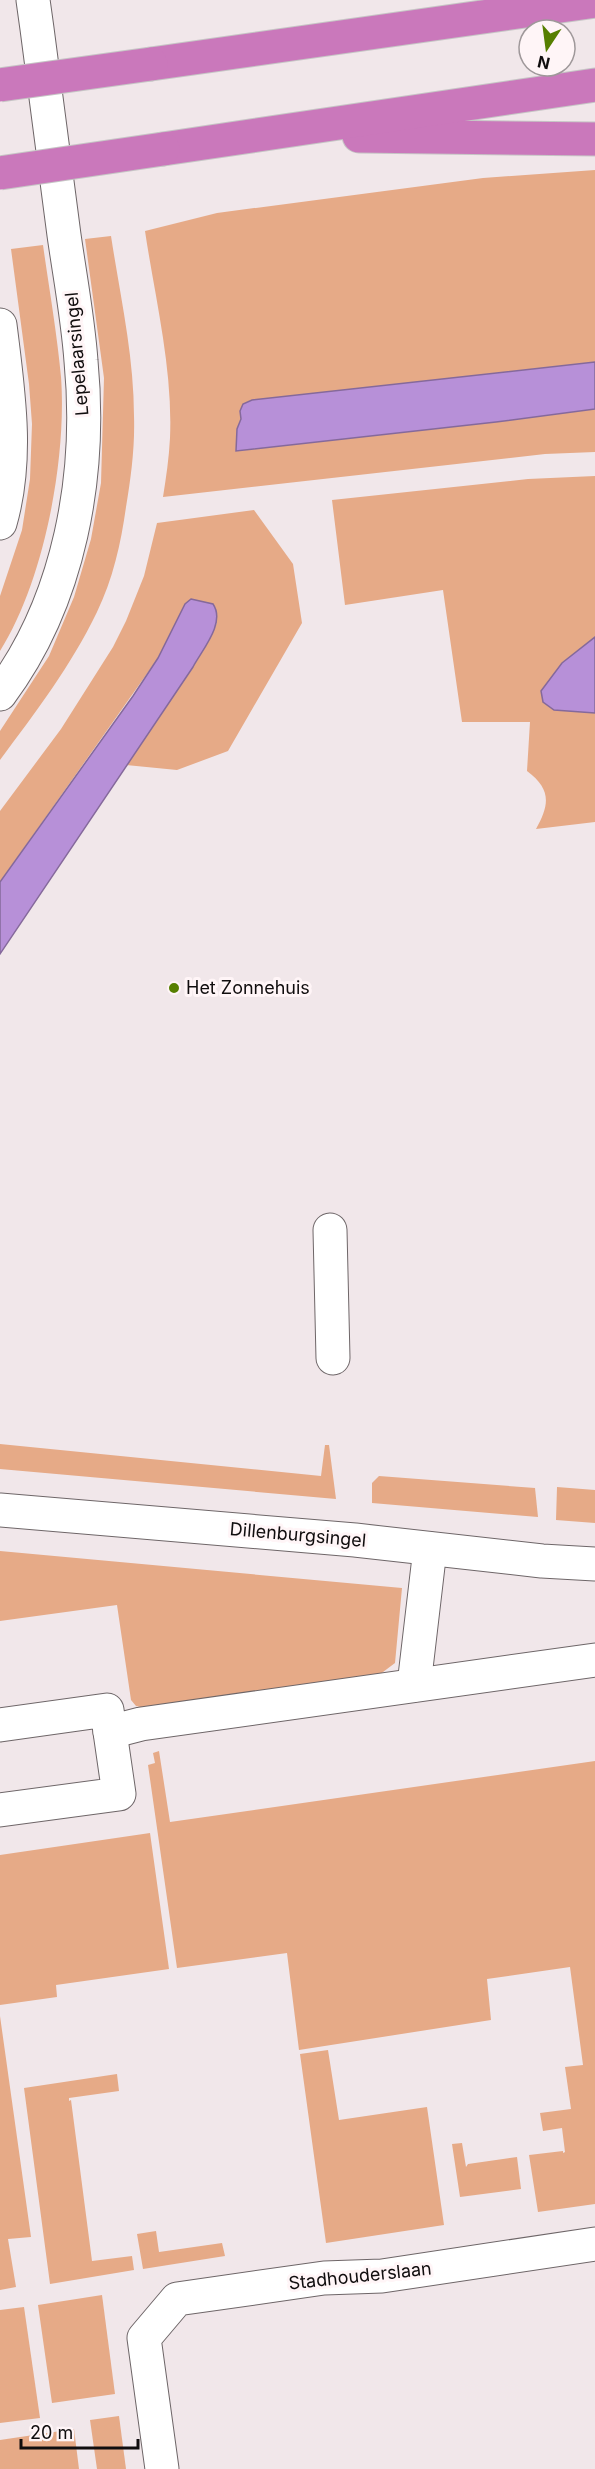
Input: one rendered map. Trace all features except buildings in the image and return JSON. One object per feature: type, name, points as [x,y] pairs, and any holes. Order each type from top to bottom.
[{"type":"highway","points":[[0,86],[595,1]]},
{"type":"highway","points":[[0,173],[595,85]]},
{"type":"highway","points":[[259,135],[595,139]]},
{"type":"street","name":"Lepelaarsingel","points":[[0,694],[19,669],[53,597],[75,519],[84,439],[82,362],[33,0]]},
{"type":"street","points":[[0,325],[11,428],[8,473],[0,523]]},
{"type":"street","points":[[330,1230],[333,1358]]},
{"type":"street","name":"Dillenburgsingel","points":[[0,1510],[355,1540],[595,1564]]},
{"type":"street","points":[[414,1685],[430,1549]]},
{"type":"street","points":[[110,1732],[141,1724],[595,1660]]},
{"type":"street","points":[[0,1725],[107,1710],[119,1794],[0,1810]]},
{"type":"street","name":"Stadhouderslaan","points":[[162,2469],[144,2338],[177,2299],[324,2278],[382,2276],[595,2244]]},
{"type":"shaded area","points":[[595,170],[595,362],[374,387],[241,419],[237,429],[236,451],[595,409],[595,452],[545,454],[163,497],[170,438],[169,386],[145,231],[217,213],[483,178]]},
{"type":"shaded area","points":[[111,236],[129,348],[134,416],[131,473],[119,547],[108,587],[87,632],[52,689],[0,760],[0,731],[49,656],[74,597],[91,539],[101,483],[104,378],[85,239]]},
{"type":"shaded area","points":[[43,245],[61,377],[60,445],[56,481],[40,555],[16,622],[0,651],[0,596],[22,530],[30,479],[32,424],[11,249]]},
{"type":"shaded area","points":[[595,362],[595,409],[236,451],[240,411],[243,404],[252,400]]},
{"type":"shaded area","points":[[595,476],[595,637],[562,663],[595,713],[595,822],[536,829],[544,812],[546,797],[540,784],[527,771],[530,722],[462,722],[443,590],[345,605],[332,500],[528,479]]},
{"type":"shaded area","points":[[254,510],[293,564],[302,623],[228,751],[177,770],[126,765],[193,667],[217,623],[158,658],[0,882],[0,811],[61,729],[113,647],[144,576],[157,523]]},
{"type":"shaded area","points":[[191,599],[213,604],[217,619],[211,636],[193,667],[0,954],[0,882],[133,696],[158,658],[185,604]]},
{"type":"shaded area","points":[[595,637],[595,713],[554,710],[543,702],[541,691],[562,663]]},
{"type":"shaded area","points":[[0,1444],[321,1476],[325,1445],[329,1445],[336,1499],[0,1469]]},
{"type":"shaded area","points":[[379,1476],[535,1488],[538,1517],[372,1503],[372,1483]]},
{"type":"shaded area","points":[[557,1487],[595,1490],[595,1523],[556,1520]]},
{"type":"shaded area","points":[[0,1551],[402,1588],[395,1663],[379,1675],[144,1708],[136,1706],[131,1700],[117,1605],[0,1621]]},
{"type":"shaded area","points":[[159,1751],[170,1822],[595,1761],[595,2204],[538,2212],[529,2155],[565,2152],[562,2128],[543,2131],[540,2113],[571,2109],[565,2067],[583,2065],[570,1967],[487,1979],[491,2020],[299,2050],[287,1953],[177,1968],[148,1765],[155,1763],[153,1753]]},
{"type":"shaded area","points":[[150,1833],[169,1969],[56,1985],[57,1997],[0,2005],[0,1855]]},
{"type":"shaded area","points":[[0,2016],[31,2237],[8,2239],[16,2287],[0,2290]]},
{"type":"shaded area","points":[[328,2050],[339,2120],[427,2107],[444,2225],[326,2243],[300,2054]]},
{"type":"shaded area","points":[[117,2074],[119,2091],[69,2098],[69,2101],[71,2100],[92,2261],[132,2256],[134,2270],[50,2284],[24,2088]]},
{"type":"shaded area","points":[[462,2143],[466,2167],[468,2164],[517,2157],[521,2189],[460,2197],[452,2144]]},
{"type":"shaded area","points":[[156,2231],[159,2252],[222,2243],[225,2256],[143,2269],[137,2234]]},
{"type":"shaded area","points":[[102,2295],[115,2394],[52,2403],[38,2305]]},
{"type":"shaded area","points":[[24,2307],[40,2418],[0,2423],[0,2310]]},
{"type":"shaded area","points":[[119,2416],[126,2469],[97,2469],[90,2420]]},
{"type":"shaded area","points":[[74,2429],[79,2469],[0,2469],[0,2440]]},
{"type":"place","name":"Het Zonnehuis","points":[[174,988]]}]
